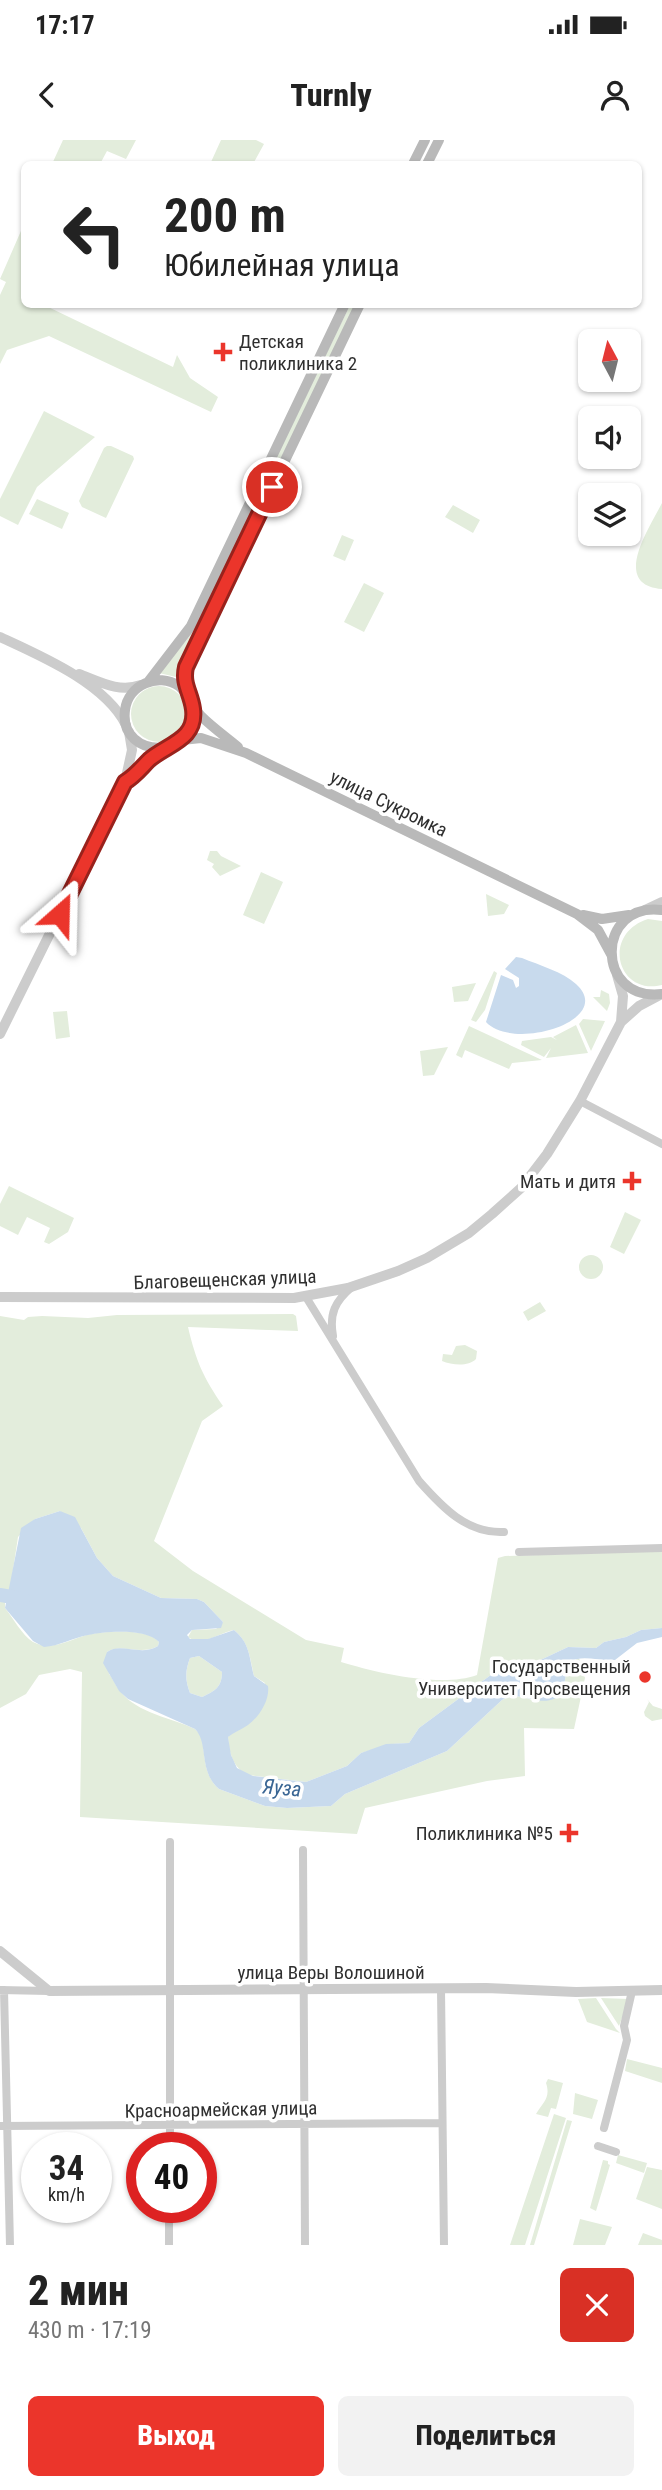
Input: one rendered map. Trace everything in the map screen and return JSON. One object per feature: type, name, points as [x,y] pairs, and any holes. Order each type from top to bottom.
[{"type":"main road","points":[[414,161],[425,140]]},
{"type":"main road","points":[[428,161],[439,140]]},
{"type":"main road","points":[[343,308],[191,626],[145,683],[128,699],[125,712],[128,729],[138,742],[150,748],[170,747],[182,740],[192,723],[190,700],[184,680],[186,667],[358,308]]},
{"type":"main road","points":[[145,683],[161,680],[174,683],[202,717],[246,753]]},
{"type":"main road","name":"улица Сукромка","points":[[182,740],[201,738],[246,753],[577,914],[598,930],[611,954],[617,975]]},
{"type":"main road","name":"улица Сукромка","points":[[577,914],[602,919],[662,910]]},
{"type":"main road","points":[[611,954],[615,932],[620,925],[640,912]]},
{"type":"main road","points":[[617,975],[638,992],[661,995]]},
{"type":"street","points":[[0,637],[72,672],[117,688],[132,688],[145,683]]},
{"type":"street","points":[[0,1034],[125,782],[132,750],[128,729],[116,709],[72,672]]},
{"type":"street","points":[[125,782],[134,777],[149,760],[170,747]]},
{"type":"street","points":[[640,912],[662,902]]},
{"type":"street","points":[[617,975],[623,996],[621,1022]]},
{"type":"street","points":[[621,1022],[639,1006],[661,995]]},
{"type":"street","name":"Благовещенская улица","points":[[0,1297],[306,1297],[352,1287],[410,1267],[479,1226],[521,1188],[547,1154],[580,1101],[621,1022]]},
{"type":"street","points":[[580,1101],[662,1144]]},
{"type":"street","points":[[336,1346],[331,1326],[333,1309],[352,1287]]},
{"type":"street","points":[[306,1297],[409,1466],[432,1495],[454,1516],[472,1527],[492,1533],[504,1532]]},
{"type":"street","points":[[519,1552],[662,1548]]},
{"type":"street","points":[[170,1842],[170,2132]]},
{"type":"street","points":[[303,1850],[305,2245]]},
{"type":"street","points":[[0,1951],[49,1991]]},
{"type":"street","points":[[441,1989],[444,2245]]},
{"type":"street","points":[[2,1990],[4,2126],[10,2245]]},
{"type":"street","name":"улица Веры Волошиной","points":[[2,1990],[662,1990]]},
{"type":"street","points":[[604,2127],[627,2040],[624,2026],[632,1991]]},
{"type":"street","name":"Красноармейская улица","points":[[4,2126],[442,2123]]},
{"type":"street","points":[[598,2146],[617,2152]]},
{"type":"street","points":[[169,2245],[170,2223]]},
{"type":"green space","points":[[63,140],[136,140],[126,159],[107,151],[102,161],[53,161]]},
{"type":"green space","points":[[221,140],[256,140],[264,144],[255,161],[211,161]]},
{"type":"green space","points":[[21,231],[21,308],[50,308],[173,367],[177,355],[190,378],[218,397],[211,412],[49,336],[7,350],[0,364],[0,295],[6,282],[0,279]]},
{"type":"green space","points":[[349,308],[354,308],[200,627],[195,625]]},
{"type":"green space","points":[[44,411],[95,437],[37,487],[18,525],[0,516],[0,499]]},
{"type":"green space","points":[[107,446],[133,456],[134,459],[106,518],[82,507],[79,501]]},
{"type":"green space","points":[[37,499],[69,513],[62,529],[29,514]]},
{"type":"green space","points":[[662,503],[662,589],[647,585],[638,577],[636,566],[643,540]]},
{"type":"green space","points":[[453,505],[480,520],[473,533],[445,517]]},
{"type":"green space","points":[[342,535],[354,540],[345,561],[333,556]]},
{"type":"green space","points":[[364,583],[384,593],[364,632],[344,622]]},
{"type":"green space","points":[[193,629],[198,631],[176,677],[159,673],[189,637]]},
{"type":"green space","points":[[159,686],[170,688],[179,694],[185,703],[185,725],[179,734],[170,740],[159,742],[148,740],[139,734],[133,725],[131,714],[133,703],[139,694],[148,688]]},
{"type":"green space","points":[[210,851],[217,851],[221,856],[241,866],[220,876],[212,867],[214,864],[207,860]]},
{"type":"green space","points":[[261,872],[283,882],[264,924],[243,915]]},
{"type":"green space","points":[[486,894],[509,905],[504,914],[488,916]]},
{"type":"green space","points":[[648,919],[662,921],[662,985],[647,986],[634,981],[625,973],[620,962],[624,937],[633,927]]},
{"type":"green space","points":[[494,971],[497,973],[485,1010],[476,1022],[471,1020]]},
{"type":"green space","points":[[476,983],[468,1001],[454,1002],[452,987]]},
{"type":"green space","points":[[601,990],[609,994],[607,1011],[593,997],[600,997]]},
{"type":"green space","points":[[67,1011],[70,1037],[56,1039],[53,1012]]},
{"type":"green space","points":[[583,1019],[605,1021],[591,1051],[579,1024]]},
{"type":"green space","points":[[576,1025],[588,1053],[546,1058],[551,1048],[544,1057],[521,1045],[522,1041],[551,1037],[557,1040],[553,1037]]},
{"type":"green space","points":[[469,1026],[542,1060],[512,1063],[509,1069],[465,1050],[462,1058],[456,1055]]},
{"type":"green space","points":[[448,1047],[434,1075],[423,1076],[420,1051]]},
{"type":"green space","points":[[9,1186],[74,1218],[68,1232],[49,1244],[44,1242],[50,1228],[27,1217],[18,1235],[0,1226],[0,1204]]},
{"type":"green space","points":[[625,1212],[641,1220],[624,1254],[610,1247]]},
{"type":"green space","points":[[591,1255],[602,1262],[603,1267],[596,1278],[591,1279],[580,1272],[579,1267],[586,1256]]},
{"type":"green space","points":[[540,1302],[546,1311],[528,1321],[523,1312]]},
{"type":"green space","points":[[117,1315],[296,1316],[298,1331],[188,1327],[201,1368],[223,1406],[202,1421],[154,1541],[193,1571],[306,1640],[344,1648],[341,1662],[409,1678],[446,1680],[477,1675],[498,1558],[505,1556],[662,1551],[662,1628],[641,1630],[604,1642],[596,1648],[568,1647],[532,1664],[503,1666],[419,1728],[409,1743],[392,1744],[361,1753],[347,1766],[306,1782],[248,1775],[233,1759],[228,1737],[265,1683],[254,1676],[248,1651],[239,1635],[234,1630],[199,1641],[188,1637],[192,1630],[216,1629],[223,1622],[204,1602],[197,1599],[161,1598],[113,1576],[97,1558],[81,1528],[60,1511],[35,1519],[18,1537],[10,1590],[0,1589],[0,1316],[24,1320],[42,1316],[88,1318]]},
{"type":"green space","points":[[465,1345],[477,1351],[473,1362],[450,1364],[442,1361],[443,1354],[452,1355],[456,1346]]},
{"type":"green space","points":[[0,1601],[5,1602],[5,1608],[25,1635],[40,1645],[55,1645],[107,1632],[146,1634],[154,1638],[159,1642],[158,1646],[152,1649],[118,1649],[107,1652],[109,1674],[118,1688],[136,1705],[195,1729],[201,1735],[207,1770],[219,1789],[265,1806],[331,1806],[345,1794],[447,1751],[502,1700],[518,1696],[534,1701],[563,1691],[568,1663],[579,1658],[585,1678],[574,1729],[524,1728],[525,1776],[487,1781],[365,1808],[357,1834],[80,1817],[82,1672],[70,1669],[39,1675],[26,1694],[0,1708]]},
{"type":"green space","points":[[199,1656],[222,1672],[217,1688],[202,1697],[190,1693],[186,1680],[190,1658]]},
{"type":"green space","points":[[647,1699],[653,1706],[662,1709],[662,1719],[652,1721],[645,1716],[649,1702]]},
{"type":"green space","points":[[596,1998],[620,2033],[587,2022],[578,1999]]},
{"type":"green space","points":[[601,1998],[629,1999],[619,2026]]},
{"type":"green space","points":[[627,2059],[662,2068],[662,2083],[625,2071]]},
{"type":"green space","points":[[548,2079],[563,2083],[556,2109],[551,2108],[548,2117],[536,2114],[547,2096]]},
{"type":"green space","points":[[575,2093],[598,2100],[592,2119],[573,2114]]},
{"type":"green space","points":[[554,2114],[566,2118],[525,2245],[510,2245]]},
{"type":"green space","points":[[567,2120],[572,2121],[534,2245],[530,2245]]},
{"type":"green space","points":[[618,2155],[647,2163],[644,2173],[616,2163]]},
{"type":"green space","points":[[603,2160],[610,2165],[596,2211],[590,2208]]},
{"type":"green space","points":[[647,2167],[662,2170],[662,2209],[636,2199]]},
{"type":"green space","points":[[580,2219],[612,2227],[605,2245],[573,2245]]},
{"type":"green space","points":[[643,2233],[662,2240],[662,2245],[638,2245]]},
{"type":"water","points":[[516,957],[551,969],[571,980],[585,997],[583,1009],[572,1020],[537,1033],[518,1034],[500,1030],[486,1022],[501,975],[513,980],[516,988],[519,986],[519,978],[505,969]]},
{"type":"water","points":[[60,1511],[75,1517],[97,1558],[113,1576],[161,1598],[197,1599],[204,1602],[223,1622],[221,1628],[192,1630],[187,1635],[190,1639],[208,1639],[234,1630],[239,1635],[248,1651],[254,1676],[268,1686],[263,1708],[256,1717],[228,1737],[231,1755],[237,1768],[253,1776],[306,1782],[347,1766],[361,1753],[386,1744],[409,1743],[419,1728],[503,1666],[532,1664],[568,1647],[596,1648],[604,1642],[641,1630],[662,1628],[662,1637],[637,1643],[615,1660],[573,1660],[568,1663],[563,1691],[559,1697],[542,1701],[517,1696],[502,1700],[447,1751],[345,1794],[331,1806],[265,1806],[219,1789],[208,1774],[202,1742],[195,1729],[128,1699],[119,1691],[103,1663],[107,1652],[118,1648],[152,1649],[158,1646],[159,1642],[145,1634],[105,1632],[44,1647],[33,1641],[5,1608],[21,1528],[35,1519]],"holes":[[[199,1656],[222,1672],[219,1685],[211,1693],[202,1697],[190,1693],[186,1676],[190,1658]]]},
{"type":"waterway","name":"Яуза","points":[[0,1595],[23,1599]]},
{"type":"place","name":"Детская поликлиника 2","points":[[223,352]]},
{"type":"place","name":"Мать и дитя","points":[[632,1181]]},
{"type":"place","name":"Государственный Университет Просвещения","points":[[645,1677]]},
{"type":"place","name":"Поликлиника №5","points":[[569,1833]]},
{"type":"route","points":[[60,914],[125,782],[134,777],[149,760],[182,740],[190,729],[193,710],[185,687],[186,667],[272,487]]}]
